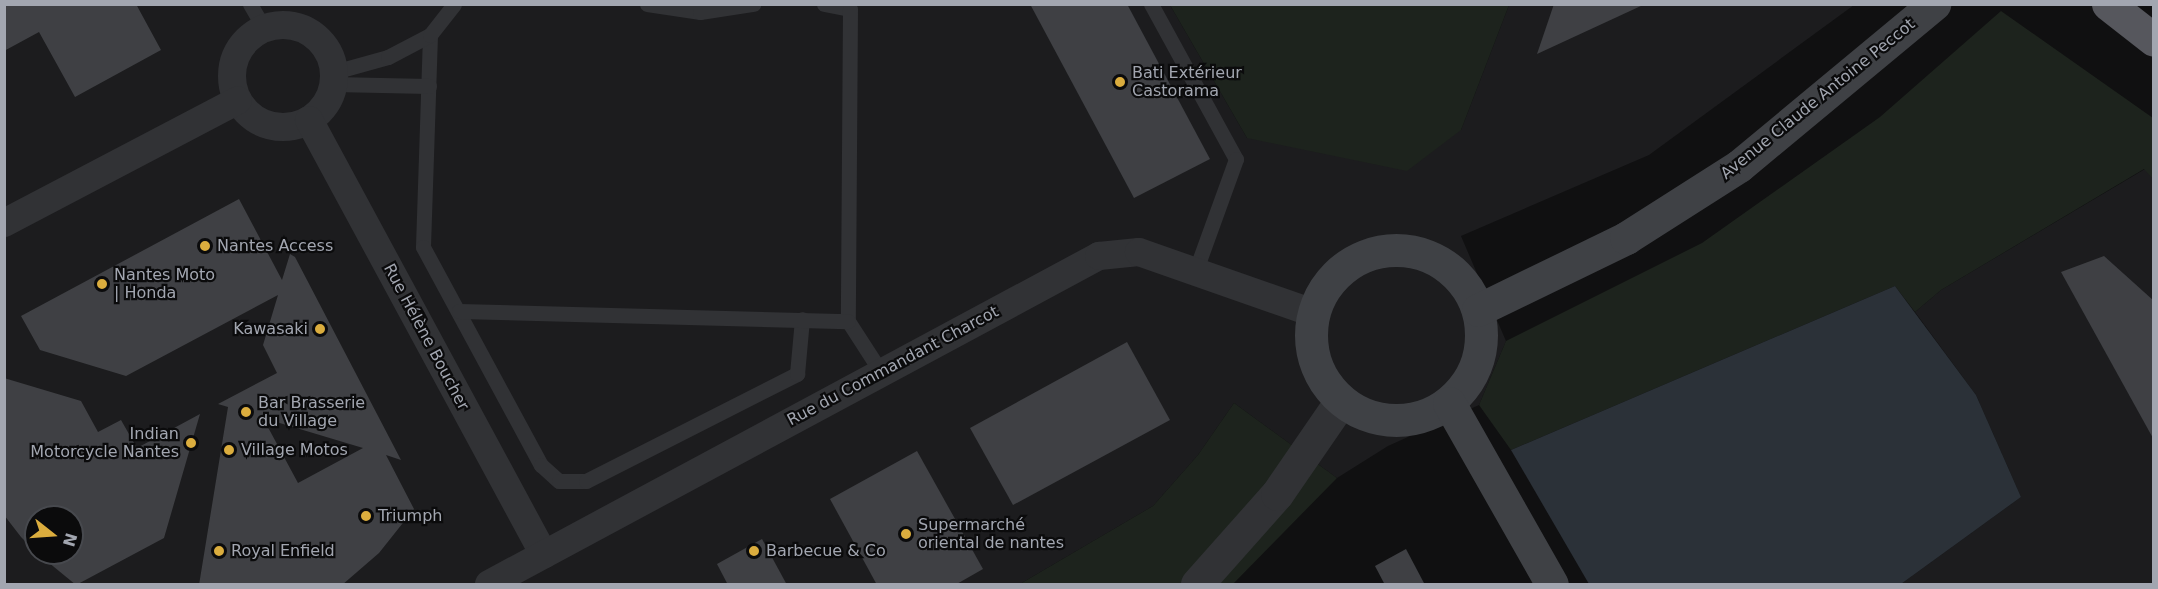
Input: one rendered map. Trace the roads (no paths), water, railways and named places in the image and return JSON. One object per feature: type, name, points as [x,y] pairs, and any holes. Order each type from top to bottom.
[{"type":"highway","points":[[2108,4],[2154,40]]},
{"type":"main road","name":"Avenue Claude Antoine Peccot","points":[[1478,310],[1626,238],[1739,166],[1934,4]]},
{"type":"main road","points":[[1410,250],[1440,261],[1464,282],[1478,310],[1478,361],[1449,403],[1424,417],[1395,421],[1366,416],[1341,401],[1314,361],[1313,313],[1326,284],[1349,263],[1379,251],[1410,250]]},
{"type":"main road","points":[[1449,403],[1552,585]]},
{"type":"street","points":[[257,16],[310,32],[324,45],[334,78],[325,105],[309,120],[283,127],[265,124],[238,100],[232,72],[237,54],[257,16]]},
{"type":"street","points":[[4,223],[238,100]]},
{"type":"street","name":"Rue Hélène Boucher","points":[[309,120],[544,555]]},
{"type":"street","name":"Rue du Commandant Charcot","points":[[489,585],[881,372],[1113,251],[1139,252],[1313,313]]},
{"type":"street","points":[[1197,585],[1277,494],[1341,401]]},
{"type":"lane","points":[[334,78],[388,57],[430,35],[454,4]]},
{"type":"lane","points":[[647,4],[700,12],[753,4]]},
{"type":"lane","points":[[824,4],[850,9],[848,321],[881,372]]},
{"type":"lane","points":[[1151,4],[1236,159],[1195,272]]},
{"type":"lane","points":[[430,35],[423,247],[541,465],[559,481],[574,483],[797,374],[802,319]]},
{"type":"lane","points":[[334,78],[429,86]]},
{"type":"lane","points":[[459,311],[848,321]]},
{"type":"place","name":"Bati Extérieur Castorama","points":[[1120,82]]},
{"type":"place","name":"Nantes Access","points":[[205,246]]},
{"type":"place","name":"Nantes Moto | Honda","points":[[102,284]]},
{"type":"place","name":"Kawasaki","points":[[320,329]]},
{"type":"place","name":"Bar Brasserie du Village","points":[[246,412]]},
{"type":"place","name":"Indian Motorcycle Nantes","points":[[191,443]]},
{"type":"place","name":"Village Motos","points":[[229,450]]},
{"type":"place","name":"Triumph","points":[[366,516]]},
{"type":"place","name":"Supermarché oriental de nantes","points":[[906,534]]},
{"type":"place","name":"Royal Enfield","points":[[219,551]]},
{"type":"place","name":"Barbecue & Co","points":[[754,551]]}]
